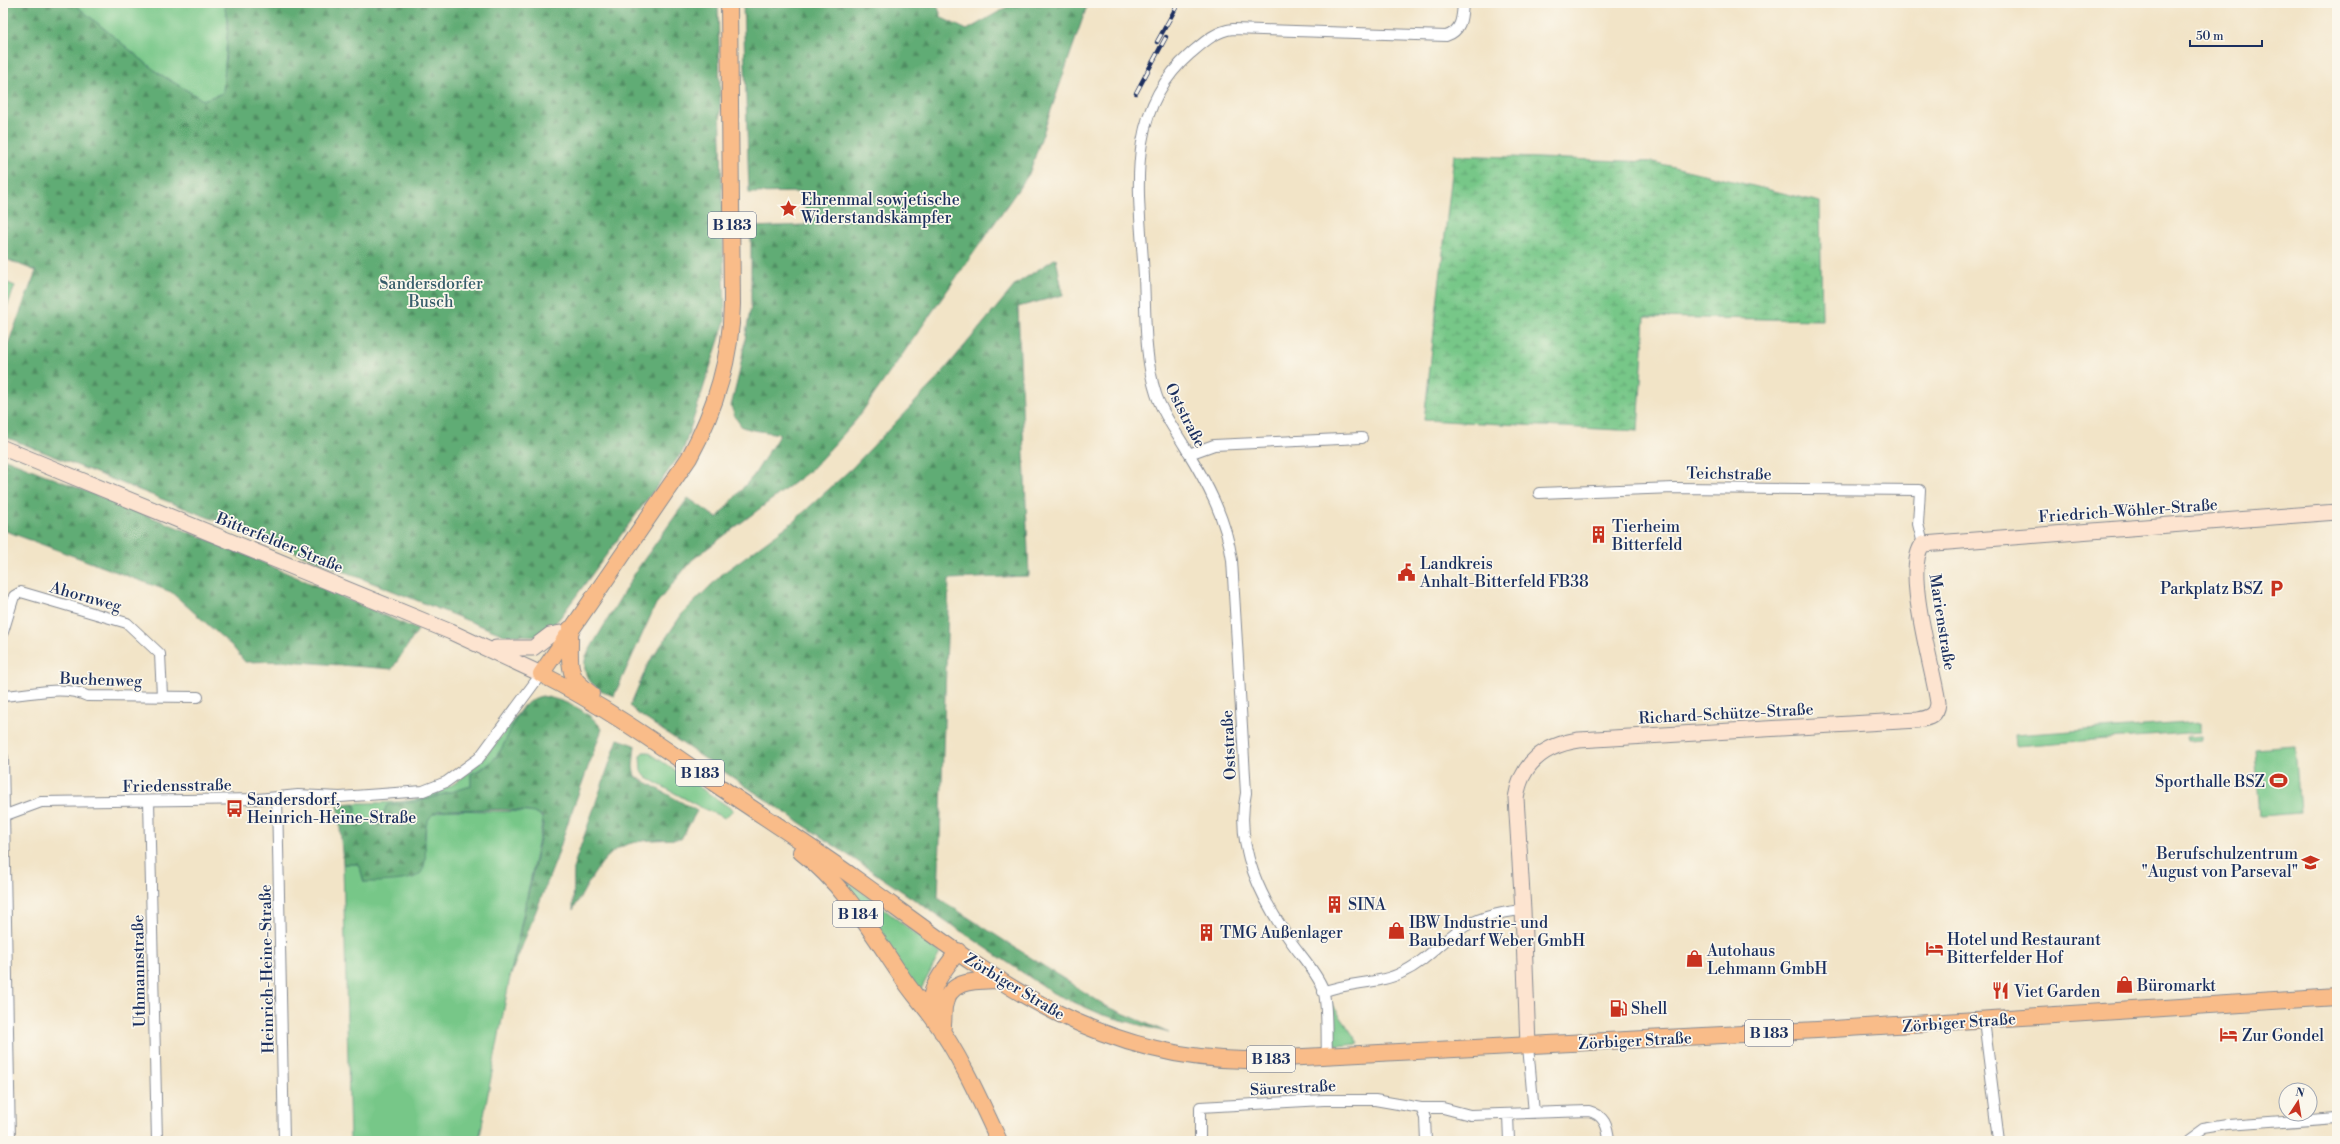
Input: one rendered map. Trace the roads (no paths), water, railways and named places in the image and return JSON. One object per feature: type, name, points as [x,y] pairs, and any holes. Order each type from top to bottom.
[{"type":"main road","name":"B 183","points":[[729,3],[732,304],[729,344],[720,384],[705,426],[689,458],[569,630],[541,674],[629,726],[771,822],[958,952]]},
{"type":"main road","name":"B 183","points":[[569,630],[570,663],[572,672],[575,679],[591,693],[598,707]]},
{"type":"main road","name":"B 184","points":[[771,822],[783,839],[814,863],[841,890],[915,997],[933,1018],[974,1089],[999,1141]]},
{"type":"main road","name":"B 184","points":[[933,1018],[930,1005],[931,991],[958,952]]},
{"type":"main road","name":"Zörbiger Straße","points":[[958,952],[1033,1001],[1067,1018],[1114,1038],[1151,1049],[1229,1060],[1528,1046],[1984,1020],[2337,997]]},
{"type":"main road","points":[[942,1032],[946,1002],[955,987],[967,982],[1000,980]]},
{"type":"street","name":"Oststraße","points":[[1327,1056],[1323,992],[1320,983],[1274,916],[1258,884],[1245,848],[1242,815],[1246,786],[1232,560],[1229,539],[1223,520],[1189,454],[1156,396],[1150,367],[1147,337],[1139,152],[1145,123],[1164,82],[1178,65],[1204,42],[1222,30],[1237,29],[1446,36],[1453,33],[1459,27],[1463,3]]},
{"type":"street","points":[[1189,454],[1214,445],[1362,438]]},
{"type":"street","name":"Bitterfelder Straße","points":[[3,448],[489,648],[541,674]]},
{"type":"street","name":"Teichstraße","points":[[1539,493],[1674,488],[1920,490],[1918,524],[1923,544]]},
{"type":"street","name":"Friedrich-Wöhler-Straße","points":[[1923,544],[2337,512]]},
{"type":"street","name":"Marienstraße","points":[[1923,544],[1917,556],[1916,583],[1937,695],[1938,709],[1936,713]]},
{"type":"street","name":"Ahornweg","points":[[3,632],[14,596],[21,592],[127,623],[160,654],[162,696]]},
{"type":"street","points":[[489,648],[533,648],[550,635],[569,630]]},
{"type":"street","name":"Friedensstraße","points":[[4,816],[41,802],[258,799],[276,797],[403,794],[423,791],[446,782],[478,758],[541,674]]},
{"type":"street","name":"Buchenweg","points":[[3,696],[27,695],[36,692],[78,692],[87,696],[198,697]]},
{"type":"street","name":"Richard-Schütze-Straße","points":[[1523,910],[1515,804],[1518,785],[1526,767],[1537,756],[1550,748],[1579,740],[1918,720],[1927,719],[1936,713]]},
{"type":"street","points":[[3,757],[10,1141]]},
{"type":"street","name":"Heinrich-Heine-Straße","points":[[276,797],[284,1141]]},
{"type":"street","name":"Uthmannstraße","points":[[149,801],[157,1141]]},
{"type":"street","points":[[1323,992],[1340,986],[1397,975],[1431,954],[1468,924],[1499,913],[1523,910],[1528,1046],[1534,1113]]},
{"type":"street","points":[[1984,1020],[1999,1141]]},
{"type":"street","name":"Säurestraße","points":[[1200,1141],[1200,1107],[1375,1100],[1421,1108],[1443,1108],[1470,1115],[1594,1112],[1606,1122],[1609,1141]]},
{"type":"street","points":[[1421,1108],[1425,1118],[1426,1141]]},
{"type":"street","points":[[1508,1115],[1509,1141]]},
{"type":"street","points":[[2188,1141],[2203,1130],[2228,1126],[2337,1118]]},
{"type":"railway","points":[[1157,42],[1178,4]]},
{"type":"railway","points":[[1136,93],[1166,37]]},
{"type":"place","name":"Ehrenmal sowjetische Widerstandskämpfer","points":[[788,208]]},
{"type":"place","name":"Tierheim Bitterfeld","points":[[1599,535]]},
{"type":"place","name":"Landkreis Anhalt-Bitterfeld FB38","points":[[1407,572]]},
{"type":"place","name":"Parkplatz BSZ","points":[[2276,588]]},
{"type":"place","name":"Sporthalle BSZ","points":[[2278,781]]},
{"type":"place","name":"Sandersdorf, Heinrich-Heine-Straße","points":[[234,808]]},
{"type":"place","name":"Berufschulzentrum \"August von Parseval\"","points":[[2311,862]]},
{"type":"place","name":"SINA","points":[[1335,904]]},
{"type":"place","name":"IBW Industrie- und Baubedarf Weber GmbH","points":[[1396,931]]},
{"type":"place","name":"TMG Außenlager","points":[[1207,932]]},
{"type":"place","name":"Hotel und Restaurant Bitterfelder Hof","points":[[1934,948]]},
{"type":"place","name":"Autohaus Lehmann GmbH","points":[[1694,959]]},
{"type":"place","name":"Büromarkt","points":[[2124,985]]},
{"type":"place","name":"Viet Garden","points":[[2001,991]]},
{"type":"place","name":"Shell","points":[[1618,1008]]},
{"type":"place","name":"Zur Gondel","points":[[2229,1035]]},
{"type":"park label","name":"Sandersdorfer Busch","points":[[431,292]]}]
